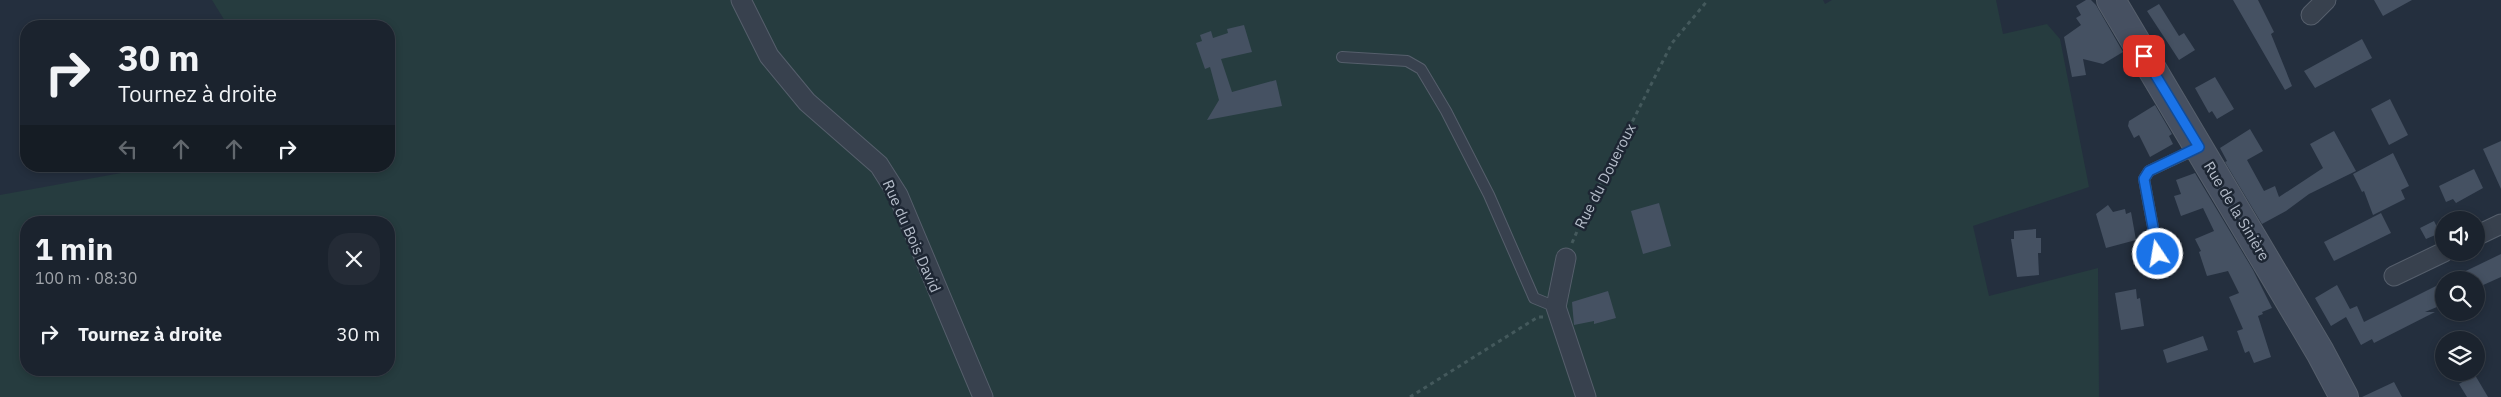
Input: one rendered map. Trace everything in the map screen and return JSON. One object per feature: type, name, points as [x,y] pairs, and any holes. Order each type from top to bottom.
[{"type":"street","name":"Rue du Bois David","points":[[741,0],[769,56],[807,102],[879,164],[898,194],[982,397]]},
{"type":"street","name":"Rue de la Sinière","points":[[2111,0],[2320,352],[2344,397]]},
{"type":"street","points":[[2311,15],[2326,0]]},
{"type":"street","points":[[2485,232],[2501,224]]},
{"type":"street","points":[[2394,276],[2435,256]]},
{"type":"street","points":[[1566,258],[1557,311],[1586,397]]},
{"type":"lane","points":[[1342,57],[1407,61],[1421,69],[1446,111],[1489,195],[1534,298],[1557,311]]},
{"type":"lane","points":[[2158,254],[2144,179],[2149,171],[2199,147]]},
{"type":"path","name":"Rue du Doueroux","points":[[1566,258],[1588,204],[1632,123],[1672,43],[1708,0]]},
{"type":"path","points":[[1410,397],[1538,317],[1557,311]]},
{"type":"green space","points":[[212,0],[1823,0],[1825,4],[1832,0],[1996,0],[2003,34],[2047,24],[2060,39],[2089,187],[1973,226],[1989,296],[2098,268],[2099,397],[0,397],[0,195],[121,173],[395,172],[395,20],[224,20]]},
{"type":"building","points":[[2086,0],[2091,0],[2096,5],[2123,52],[2103,64],[2083,59],[2086,75],[2072,77],[2064,37],[2081,25],[2076,18],[2081,15],[2076,6]]},
{"type":"building","points":[[2233,0],[2258,0],[2274,32],[2271,34],[2292,86],[2285,90]]},
{"type":"building","points":[[2374,0],[2412,0],[2383,16]]},
{"type":"building","points":[[2159,4],[2179,36],[2184,33],[2195,50],[2179,60],[2147,11]]},
{"type":"building","points":[[1244,25],[1252,52],[1221,59],[1232,92],[1276,80],[1282,106],[1207,120],[1219,100],[1210,67],[1205,69],[1196,43],[1202,41],[1200,35],[1211,31],[1213,38],[1228,33],[1227,29]]},
{"type":"building","points":[[2362,39],[2372,58],[2315,88],[2304,71]]},
{"type":"building","points":[[2215,77],[2234,109],[2217,119],[2212,111],[2209,113],[2195,88]]},
{"type":"building","points":[[2390,99],[2408,135],[2389,145],[2371,109]]},
{"type":"building","points":[[2155,105],[2172,134],[2169,136],[2173,144],[2150,157],[2139,135],[2134,138],[2128,126],[2129,121]]},
{"type":"building","points":[[2250,129],[2263,151],[2247,160],[2264,191],[2275,186],[2279,197],[2323,168],[2310,144],[2334,131],[2356,171],[2309,194],[2286,211],[2262,224],[2225,162],[2227,161],[2220,148]]},
{"type":"building","points":[[2501,141],[2501,189],[2483,149]]},
{"type":"building","points":[[2393,153],[2409,186],[2401,190],[2405,199],[2373,215],[2364,191],[2362,192],[2353,174]]},
{"type":"building","points":[[2474,169],[2483,188],[2456,203],[2453,199],[2446,202],[2439,186]]},
{"type":"building","points":[[2195,173],[2253,270],[2272,308],[2258,316],[2271,357],[2254,363],[2249,351],[2245,353],[2237,331],[2243,329],[2229,297],[2239,293],[2228,271],[2207,276],[2199,252],[2201,251],[2195,239],[2214,231],[2203,208],[2181,216],[2174,196],[2181,194],[2176,180]]},
{"type":"building","points":[[1659,203],[1671,246],[1643,254],[1631,211]]},
{"type":"building","points":[[2108,205],[2113,212],[2125,209],[2126,214],[2131,212],[2136,240],[2106,248],[2096,214]]},
{"type":"building","points":[[2381,213],[2391,233],[2334,261],[2324,242]]},
{"type":"building","points":[[2434,221],[2435,235],[2426,239],[2420,228]]},
{"type":"building","points":[[2036,229],[2036,238],[2041,238],[2041,253],[2038,253],[2039,275],[2017,277],[2011,239],[2014,239],[2014,231]]},
{"type":"building","points":[[2501,254],[2501,277],[2485,284],[2485,271],[2466,271]]},
{"type":"building","points":[[2337,285],[2350,309],[2357,306],[2364,322],[2435,286],[2435,308],[2425,312],[2435,312],[2374,343],[2372,339],[2361,345],[2346,317],[2331,326],[2315,298]]},
{"type":"building","points":[[2136,289],[2137,299],[2140,298],[2144,326],[2121,330],[2115,293]]},
{"type":"building","points":[[1608,291],[1616,318],[1594,324],[1594,321],[1574,325],[1572,302]]},
{"type":"building","points":[[2203,336],[2208,350],[2167,363],[2163,350]]},
{"type":"building","points":[[2464,381],[2479,381],[2488,397],[2467,397],[2459,384]]},
{"type":"building","points":[[2394,382],[2402,397],[2362,397]]},
{"type":"route","points":[[2144,56],[2199,147],[2149,171],[2144,179],[2144,191],[2158,254]]}]
